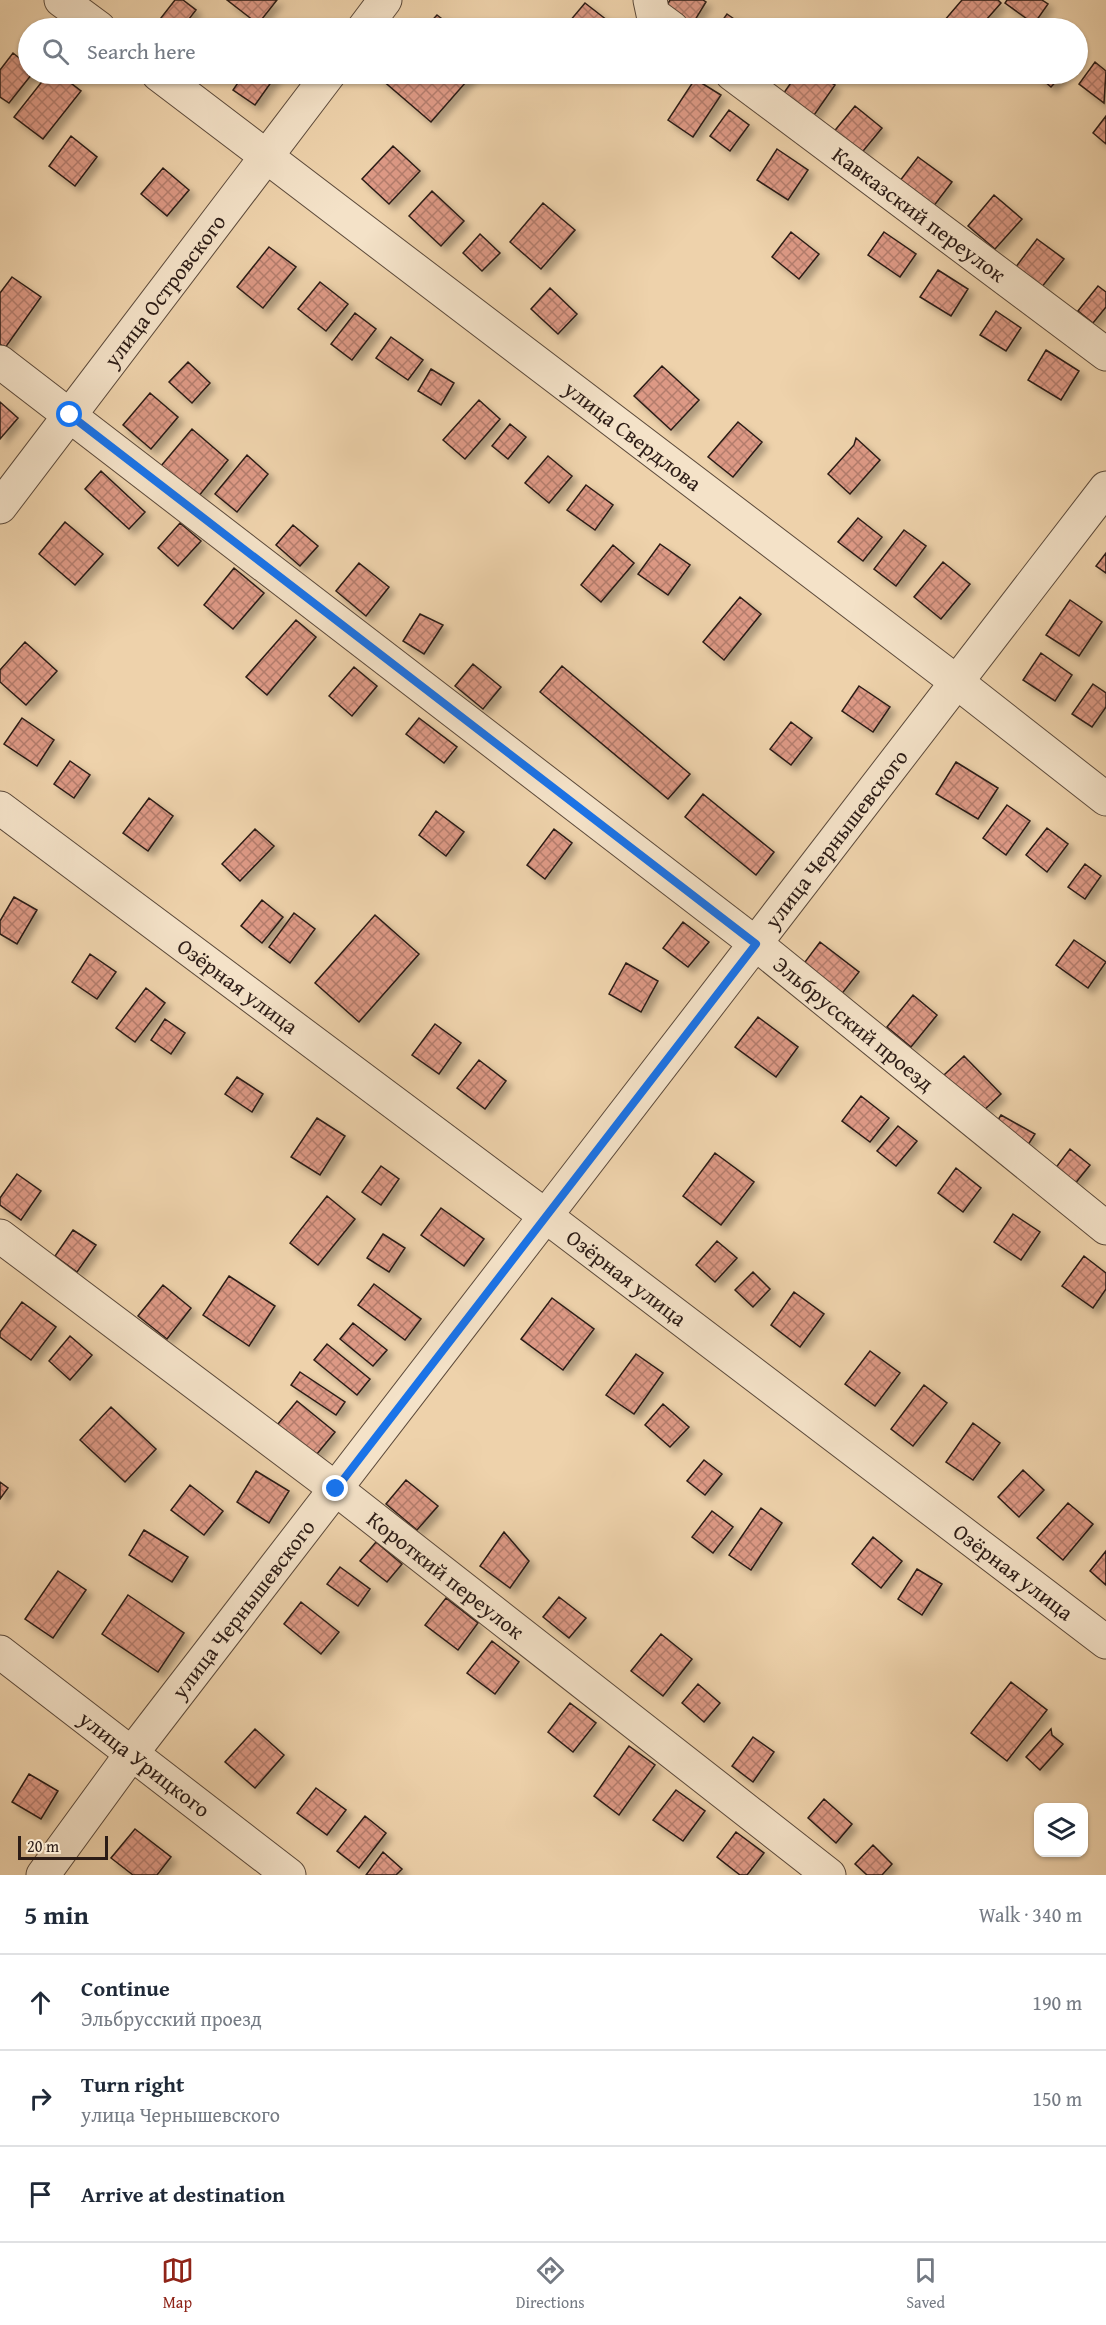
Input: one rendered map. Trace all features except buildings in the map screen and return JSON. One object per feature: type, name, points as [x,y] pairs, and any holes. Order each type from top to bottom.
[{"type":"street","points":[[61,0],[85,18]]},
{"type":"street","points":[[372,18],[385,0]]},
{"type":"street","points":[[650,0],[653,14],[658,18]]},
{"type":"street","name":"улица Свердлова","points":[[171,84],[958,683],[1106,800]]},
{"type":"street","name":"улица Островского","points":[[0,507],[321,84]]},
{"type":"street","name":"Кавказский переулок","points":[[745,84],[1106,354]]},
{"type":"street","name":"Эльбрусский проезд","points":[[0,362],[756,944],[1106,1227]]},
{"type":"street","name":"улица Чернышевского","points":[[43,1875],[132,1753],[547,1217],[1106,488]]},
{"type":"street","name":"Озёрная улица","points":[[0,808],[547,1217],[1106,1642]]},
{"type":"street","name":"Короткий переулок","points":[[0,1236],[336,1489],[829,1875]]},
{"type":"street","name":"улица Урицкого","points":[[0,1652],[289,1875]]},
{"type":"route","points":[[70,415],[756,944],[336,1489]]}]
